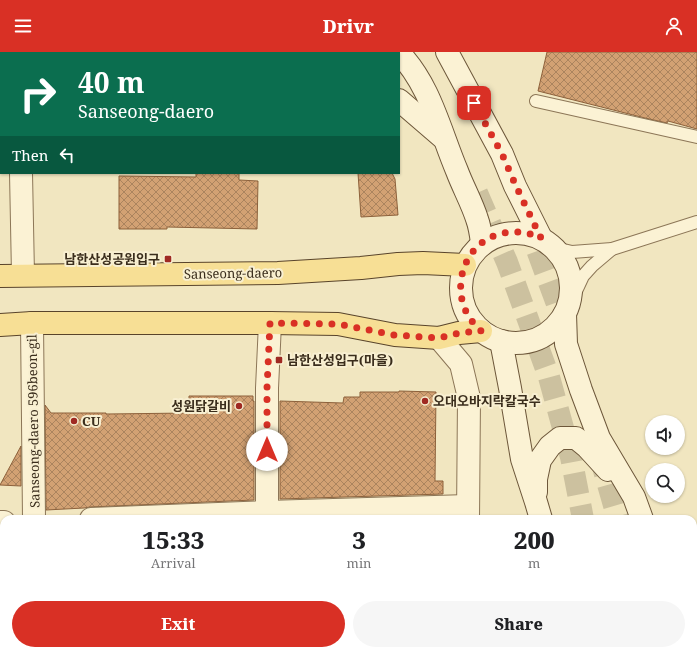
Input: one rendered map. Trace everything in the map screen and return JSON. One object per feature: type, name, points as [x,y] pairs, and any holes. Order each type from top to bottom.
[{"type":"main road","points":[[447,52],[502,154],[516,186],[548,243],[565,260],[570,275],[572,290],[567,310],[566,344],[599,438],[634,497],[641,515]]},
{"type":"main road","points":[[400,54],[415,73],[426,92],[477,220],[482,243]]},
{"type":"main road","points":[[400,101],[446,141]]},
{"type":"main road","points":[[21,174],[23,275]]},
{"type":"main road","points":[[548,243],[526,233],[511,232],[496,235],[482,243],[472,253],[465,265],[460,283],[462,301],[469,317],[481,331],[490,337],[501,341],[520,343],[538,339],[554,329],[567,310]]},
{"type":"main road","name":"Sanseong-daero","points":[[0,276],[278,273],[417,263],[465,265]]},
{"type":"main road","points":[[0,325],[32,323],[338,324],[394,335],[439,338],[459,333],[481,331]]},
{"type":"main road","name":"Sanseong-daero 596beon-gil","points":[[32,323],[34,515]]},
{"type":"main road","points":[[270,323],[267,388],[267,515],[468,513],[469,398],[461,364],[439,338]]},
{"type":"main road","points":[[501,341],[522,459],[538,510]]},
{"type":"main road","points":[[538,510],[536,479],[540,460],[550,446],[560,438],[576,438],[634,497]]},
{"type":"lane","points":[[536,101],[697,137]]},
{"type":"lane","points":[[548,243],[572,252],[612,250],[697,222]]},
{"type":"lane","points":[[567,310],[583,276],[592,266],[612,250]]},
{"type":"building","points":[[547,52],[697,52],[697,129],[668,121],[667,123],[645,118],[538,91]]},
{"type":"building","points":[[196,174],[239,174],[239,180],[258,181],[257,229],[167,227],[167,229],[119,229],[119,176],[196,177]]},
{"type":"building","points":[[358,174],[392,174],[395,179],[398,215],[361,217]]},
{"type":"building","points":[[360,392],[436,392],[435,481],[443,481],[443,494],[280,499],[280,401],[343,403],[344,397],[360,397]]},
{"type":"building","points":[[189,396],[253,396],[254,500],[46,510],[45,405],[51,413],[189,413]]},
{"type":"building","points":[[21,446],[21,486],[0,485]]},
{"type":"tunnel","points":[[477,193],[507,262],[549,377],[571,457],[582,515]]},
{"type":"tunnel","points":[[526,220],[557,304],[565,335]]},
{"type":"tunnel","points":[[599,453],[617,515]]},
{"type":"place","name":"남한산성공원입구","points":[[168,259]]},
{"type":"place","name":"남한산성입구(마을)","points":[[279,360]]},
{"type":"place","name":"오대오바지락칼국수","points":[[425,401]]},
{"type":"place","name":"성원닭갈비","points":[[239,406]]},
{"type":"place","name":"CU","points":[[74,421]]},
{"type":"route","points":[[267,450],[267,388],[270,323],[338,324],[394,335],[439,338],[459,333],[481,331],[469,317],[462,301],[460,283],[465,265],[472,253],[482,243],[496,235],[511,232],[526,233],[541,238],[502,154],[474,103]]}]
